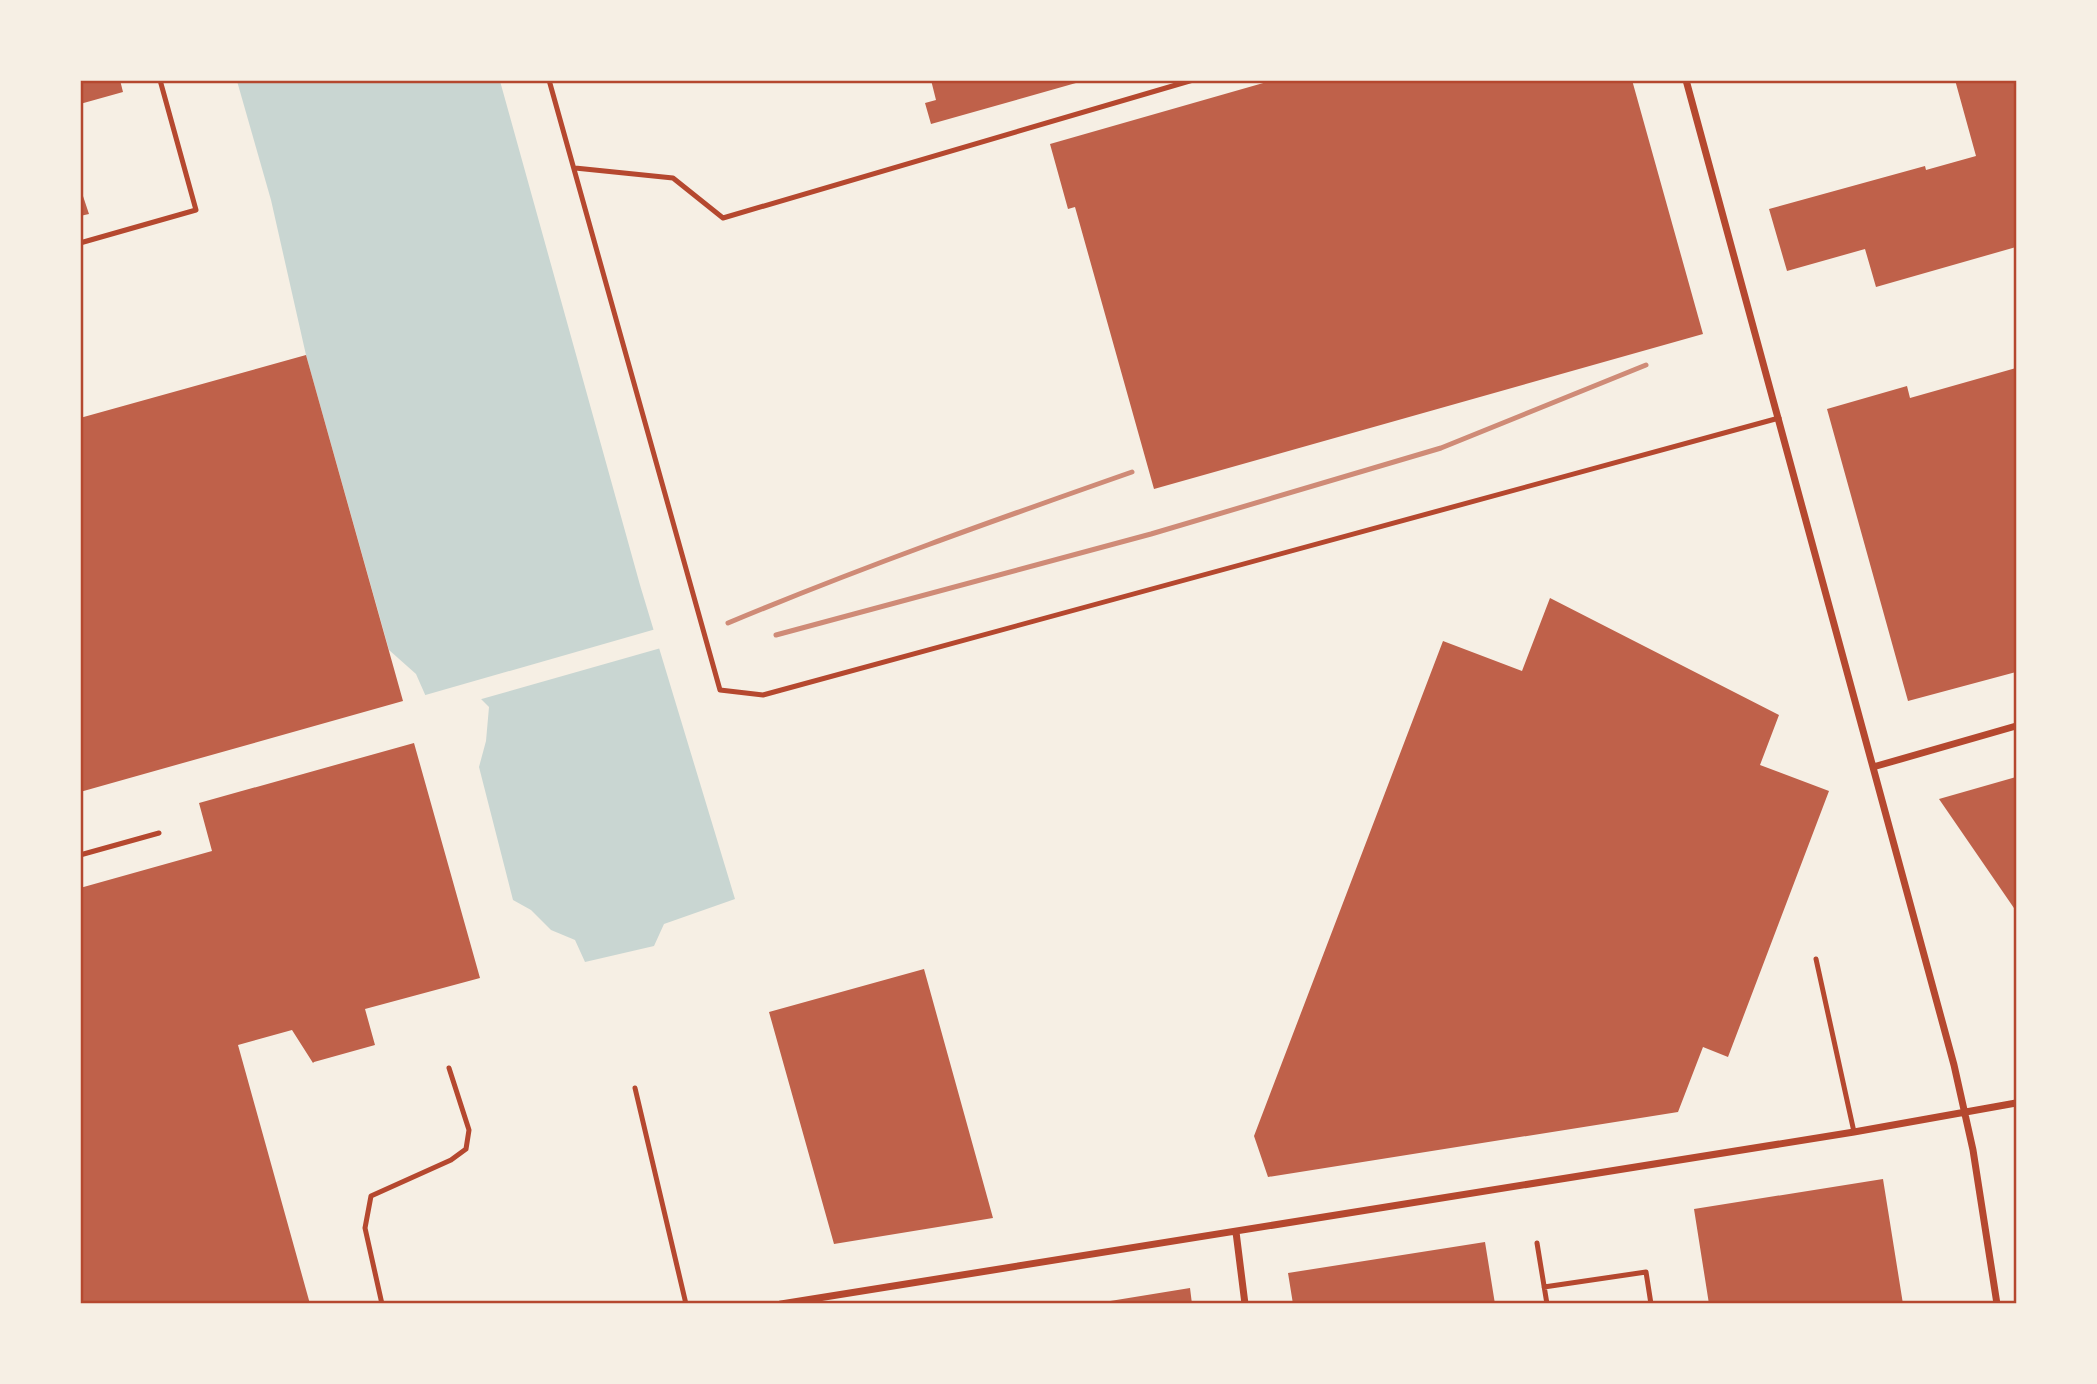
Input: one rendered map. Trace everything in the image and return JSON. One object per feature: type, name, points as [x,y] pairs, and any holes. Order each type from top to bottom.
[{"type":"street","points":[[1686,80],[1954,1065],[1973,1150],[1997,1304]]},
{"type":"street","points":[[1873,767],[2017,726]]},
{"type":"street","points":[[781,1304],[1854,1132],[2017,1103]]},
{"type":"street","points":[[1236,1232],[1245,1304]]},
{"type":"lane","points":[[80,243],[197,210],[160,80]]},
{"type":"lane","points":[[549,80],[720,690],[763,695],[1779,418]]},
{"type":"lane","points":[[575,168],[673,178],[723,218],[1194,80]]},
{"type":"lane","points":[[80,855],[159,833]]},
{"type":"lane","points":[[1816,959],[1854,1132]]},
{"type":"lane","points":[[382,1304],[365,1228],[372,1196],[451,1160],[466,1149],[470,1130],[449,1068]]},
{"type":"lane","points":[[635,1088],[686,1304]]},
{"type":"lane","points":[[1537,1243],[1547,1304]]},
{"type":"lane","points":[[1544,1287],[1646,1272],[1651,1304]]},
{"type":"shaded area","points":[[237,81],[500,81],[640,585],[735,899],[664,924],[654,946],[585,962],[575,940],[551,930],[531,910],[513,900],[479,767],[486,741],[489,707],[468,686],[427,699],[416,674],[389,650],[306,355],[271,200]]},
{"type":"pier","points":[[656,629],[661,648],[478,700],[468,690],[427,702],[422,696]]},
{"type":"building","points":[[80,80],[120,80],[123,92],[80,104]]},
{"type":"building","points":[[931,80],[1083,81],[931,124],[925,103],[936,100]]},
{"type":"building","points":[[1274,80],[1632,80],[1703,334],[1154,489],[1075,207],[1068,209],[1050,144]]},
{"type":"building","points":[[1955,80],[2016,80],[2016,247],[1876,287],[1865,249],[1787,271],[1769,209],[1925,166],[1926,170],[1976,156]]},
{"type":"building","points":[[80,187],[89,214],[80,216]]},
{"type":"building","points":[[306,355],[403,701],[80,792],[80,418]]},
{"type":"building","points":[[2016,368],[2016,672],[1908,701],[1827,409],[1907,386],[1910,398]]},
{"type":"building","points":[[1550,598],[1779,715],[1760,765],[1829,791],[1728,1057],[1703,1047],[1678,1112],[1268,1177],[1254,1136],[1443,641],[1522,671]]},
{"type":"building","points":[[414,743],[480,978],[365,1009],[375,1045],[313,1063],[292,1030],[238,1045],[310,1304],[80,1304],[80,888],[212,851],[199,803]]},
{"type":"building","points":[[2016,777],[2016,911],[1939,799]]},
{"type":"building","points":[[924,969],[993,1218],[834,1244],[769,1012]]},
{"type":"building","points":[[1883,1179],[1903,1304],[1709,1304],[1694,1209]]},
{"type":"building","points":[[1485,1242],[1495,1304],[1293,1304],[1288,1273]]},
{"type":"building","points":[[1190,1288],[1192,1304],[1104,1304],[1104,1302]]},
{"type":"railway","points":[[776,635],[1151,534],[1441,448],[1646,365]]},
{"type":"railway","points":[[728,623],[879,563],[1132,472]]}]
